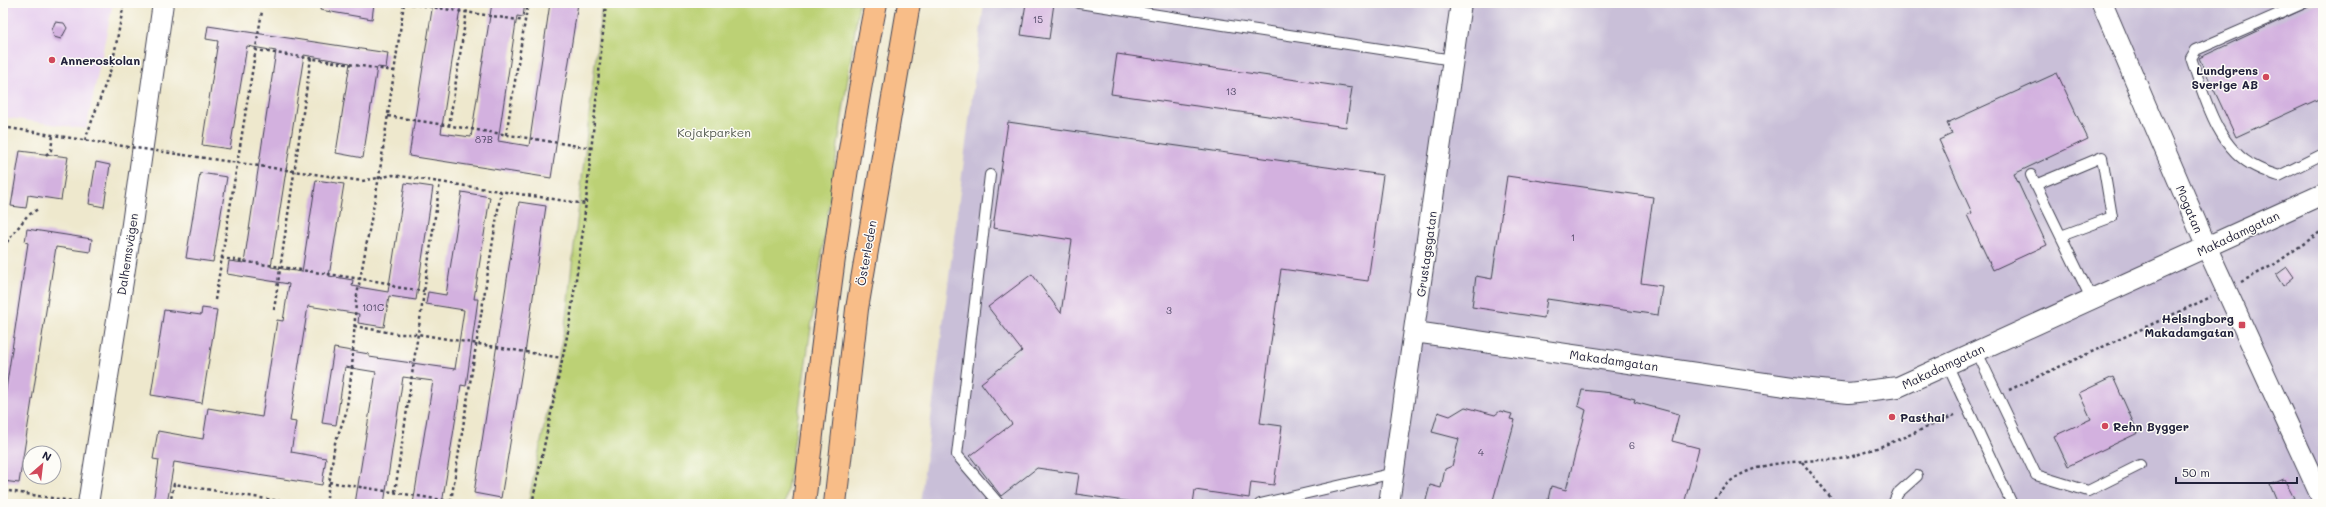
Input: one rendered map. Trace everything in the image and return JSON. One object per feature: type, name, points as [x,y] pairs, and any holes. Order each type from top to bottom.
[{"type":"main road","points":[[804,504],[827,298],[864,67],[876,3]]},
{"type":"main road","name":"Österleden","points":[[835,504],[857,309],[909,3]]},
{"type":"street","name":"Dalhemsvägen","points":[[88,504],[132,224],[163,3]]},
{"type":"street","name":"Grustagsgatan","points":[[1389,504],[1415,332],[1461,3]]},
{"type":"street","name":"Mogatan","points":[[2102,3],[2207,248],[2323,501]]},
{"type":"street","name":"Makadamgatan","points":[[1415,332],[1792,387],[1849,393],[1898,387],[1976,350],[2207,248],[2323,194]]},
{"type":"lane","points":[[1079,3],[1453,60]]},
{"type":"lane","points":[[2304,3],[2196,50],[2191,58],[2215,124],[2238,154],[2255,167],[2279,176],[2323,154]]},
{"type":"lane","points":[[2036,185],[2102,157],[2112,217],[2061,236]]},
{"type":"lane","points":[[990,175],[957,455],[999,504]]},
{"type":"lane","points":[[2031,175],[2091,298]]},
{"type":"lane","points":[[1976,350],[2036,475],[2088,491],[2140,465]]},
{"type":"lane","points":[[1947,364],[2012,504]]},
{"type":"lane","points":[[1260,504],[1394,473]]},
{"type":"lane","points":[[1893,504],[1898,493],[1917,476]]},
{"type":"path","points":[[85,140],[112,66],[124,3]]},
{"type":"path","points":[[326,504],[335,443],[346,413],[352,369],[354,326],[360,279],[379,178],[405,3],[525,21]]},
{"type":"path","points":[[449,126],[468,3]]},
{"type":"path","points":[[506,135],[528,3]]},
{"type":"path","points":[[532,504],[562,358],[586,204],[606,3]]},
{"type":"path","points":[[214,300],[262,11]]},
{"type":"path","points":[[255,50],[394,71]]},
{"type":"path","points":[[274,310],[296,171],[311,58]]},
{"type":"path","points":[[388,116],[591,148]]},
{"type":"path","points":[[3,127],[362,181],[393,175],[586,204]]},
{"type":"path","points":[[46,155],[51,150],[53,135]]},
{"type":"path","points":[[395,492],[440,182]]},
{"type":"path","points":[[451,501],[501,191]]},
{"type":"path","points":[[3,247],[27,216],[38,209]]},
{"type":"path","points":[[1998,395],[2226,290],[2275,264],[2323,230]]},
{"type":"path","points":[[221,258],[360,279],[424,291]]},
{"type":"path","points":[[354,326],[398,334],[418,334],[562,358]]},
{"type":"path","points":[[1711,504],[1725,484],[1750,470],[1776,463],[1843,459],[1879,448],[1969,409]]},
{"type":"path","points":[[1802,461],[1836,504]]},
{"type":"path","points":[[329,482],[468,504]]},
{"type":"path","points":[[170,504],[174,484],[298,504]]},
{"type":"path","points":[[3,490],[92,504]]},
{"type":"shaded area","name":"Anneroskolan","points":[[3,3],[113,3],[86,129],[3,117]]},
{"type":"shaded area","points":[[984,3],[2323,3],[2323,504],[920,504]]},
{"type":"green space","name":"Kojakparken","points":[[602,3],[859,3],[785,504],[528,504],[565,326]]},
{"type":"building","points":[[321,3],[374,3],[372,19],[320,10]]},
{"type":"building","points":[[433,3],[461,3],[441,133],[471,137],[492,3],[525,3],[523,17],[517,16],[498,141],[529,146],[550,3],[578,3],[551,178],[409,156]]},
{"type":"building","points":[[1026,3],[1054,3],[1049,39],[1021,35]]},
{"type":"building","name":"Lundgrens Sverige AB","points":[[2317,3],[2320,3],[2323,10],[2323,97],[2236,137],[2199,58]]},
{"type":"building","points":[[55,22],[64,23],[67,28],[61,39],[54,37],[52,30]]},
{"type":"building","points":[[208,26],[388,53],[386,68],[377,67],[363,158],[336,153],[350,63],[304,55],[271,267],[302,272],[316,180],[344,184],[329,276],[353,280],[352,286],[388,292],[405,183],[433,187],[416,300],[389,296],[384,327],[358,323],[359,314],[308,306],[290,421],[296,422],[291,452],[326,458],[322,485],[174,462],[167,504],[153,504],[159,460],[153,459],[158,431],[203,439],[208,408],[262,417],[277,320],[283,321],[289,284],[227,274],[229,261],[244,263],[276,51],[247,46],[230,149],[202,145],[218,41],[206,39]]},
{"type":"building","points":[[1117,54],[1352,88],[1346,127],[1111,94]]},
{"type":"building","points":[[2057,73],[2088,139],[2014,174],[2047,245],[1993,270],[1967,215],[1972,213],[1939,140],[1952,134],[1947,123]]},
{"type":"building","points":[[1008,122],[1383,175],[1368,281],[1281,269],[1260,423],[1282,426],[1274,485],[1251,482],[1249,498],[1195,490],[1193,504],[1146,504],[1076,494],[1079,474],[1037,468],[1001,496],[970,456],[1012,424],[981,383],[1022,351],[988,307],[1032,274],[1061,313],[1072,240],[993,228]]},
{"type":"building","points":[[20,151],[68,157],[61,200],[28,195],[26,208],[11,206]]},
{"type":"building","points":[[96,162],[110,165],[104,207],[89,204]]},
{"type":"building","points":[[200,173],[227,177],[213,262],[186,258]]},
{"type":"building","points":[[1507,176],[1653,197],[1641,283],[1662,286],[1658,315],[1547,299],[1544,318],[1472,307],[1476,276],[1492,279]]},
{"type":"building","points":[[462,192],[490,197],[474,299],[478,299],[466,386],[461,385],[442,504],[413,504],[433,381],[403,377],[384,504],[355,504],[376,372],[345,367],[336,425],[322,423],[334,348],[369,354],[369,357],[455,369],[464,310],[426,304],[428,292],[446,295]]},
{"type":"building","points":[[519,202],[546,206],[526,346],[501,498],[474,493]]},
{"type":"building","points":[[27,229],[92,239],[90,252],[56,247],[25,445],[22,445],[22,464],[19,483],[3,481],[3,409],[28,243],[25,242]]},
{"type":"building","points":[[2287,267],[2294,277],[2283,286],[2276,275]]},
{"type":"building","points":[[202,308],[217,310],[202,403],[151,395],[164,310],[201,315]]},
{"type":"building","name":"Rehn Bygger","points":[[2113,377],[2138,433],[2068,466],[2054,436],[2091,419],[2079,393]]},
{"type":"building","points":[[1582,390],[1612,393],[1635,399],[1634,402],[1679,414],[1672,441],[1699,448],[1684,504],[1547,504],[1551,486],[1566,490],[1586,410],[1578,406]]},
{"type":"building","points":[[1465,407],[1495,415],[1500,411],[1512,414],[1510,419],[1515,420],[1492,504],[1425,504],[1430,485],[1441,488],[1445,469],[1452,466],[1459,439],[1432,432],[1438,412],[1450,416]]},
{"type":"building","points":[[2284,479],[2294,498],[2278,504],[2270,485]]},
{"type":"place","name":"Anneroskolan","points":[[52,60]]},
{"type":"place","name":"Lundgrens Sverige AB","points":[[2266,77]]},
{"type":"place","name":"Helsingborg Makadamgatan","points":[[2242,325]]},
{"type":"place","name":"Pasthai","points":[[1892,417]]},
{"type":"place","name":"Rehn Bygger","points":[[2105,426]]}]
